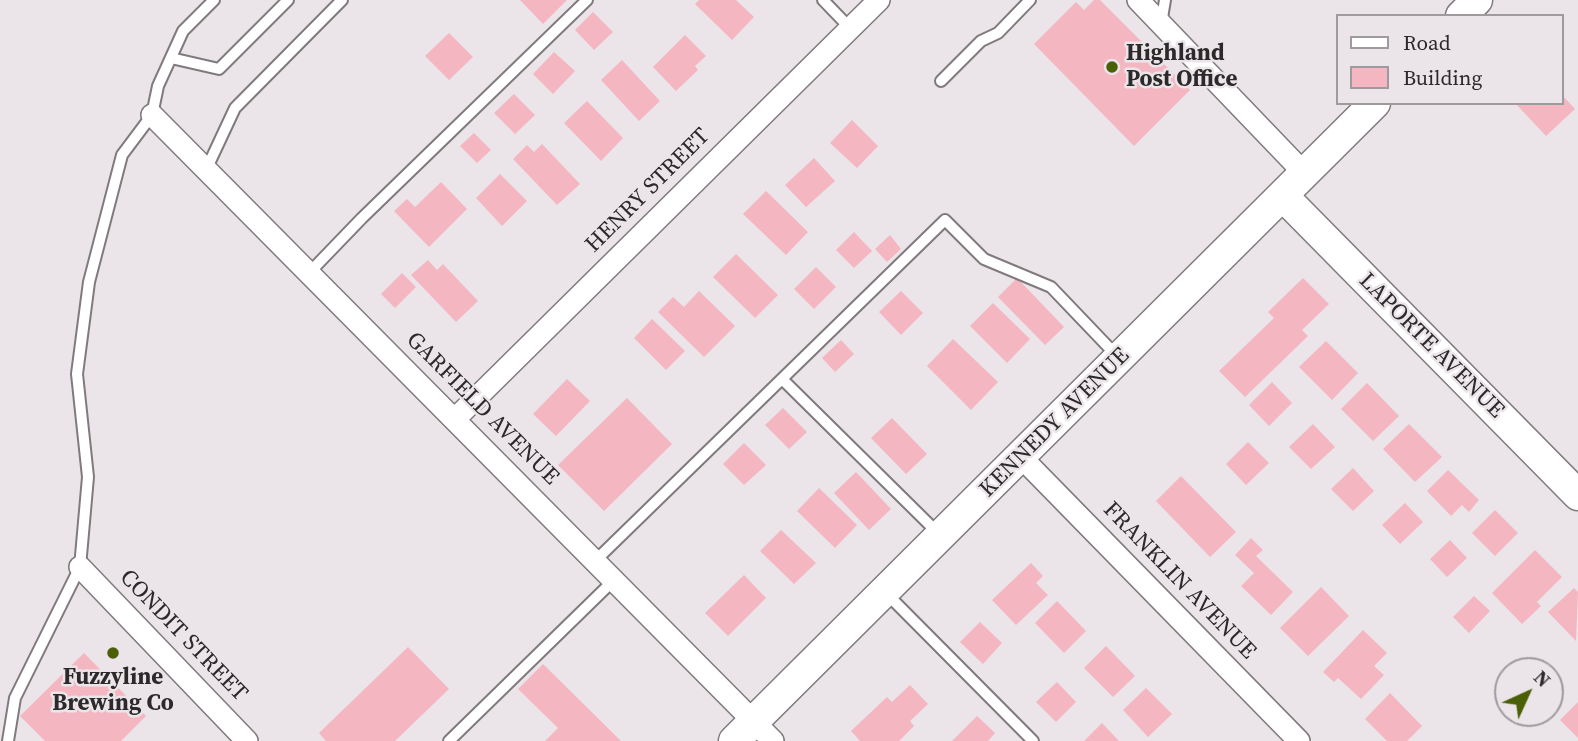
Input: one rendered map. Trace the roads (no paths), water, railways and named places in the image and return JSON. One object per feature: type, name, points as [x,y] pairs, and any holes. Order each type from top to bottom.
[{"type":"street","name":"HENRY STREET","points":[[455,419],[879,0]]},
{"type":"street","points":[[1138,0],[1305,174]]},
{"type":"street","points":[[1463,14],[1477,0]]},
{"type":"street","name":"KENNEDY AVENUE","points":[[753,734],[885,592],[1373,105]]},
{"type":"street","name":"GARFIELD AVENUE","points":[[152,115],[614,580],[753,734]]},
{"type":"street","name":"LAPORTE AVENUE","points":[[1283,196],[1578,495]]},
{"type":"street","name":"FRANKLIN AVENUE","points":[[1021,457],[1298,741]]},
{"type":"street","name":"CONDIT STREET","points":[[80,566],[247,741]]},
{"type":"lane","points":[[8,741],[15,698],[80,566],[88,477],[77,374],[89,282],[122,155],[152,115],[158,86],[183,31],[214,0]]},
{"type":"lane","points":[[171,58],[219,69],[288,0]]},
{"type":"lane","points":[[206,170],[235,108],[342,0]]},
{"type":"lane","points":[[309,273],[362,218],[587,0]]},
{"type":"lane","points":[[823,0],[850,28]]},
{"type":"lane","points":[[941,81],[981,41],[998,33],[1030,0]]},
{"type":"lane","points":[[1161,24],[1165,0]]},
{"type":"lane","points":[[595,561],[945,220],[984,259],[1051,287],[1120,359]]},
{"type":"lane","points":[[782,379],[941,536]]},
{"type":"lane","points":[[449,741],[614,580]]},
{"type":"lane","points":[[885,592],[1033,741]]},
{"type":"place","name":"Highland Post Office","points":[[1112,67]]},
{"type":"place","name":"Fuzzyline Brewing Co","points":[[113,653]]}]
